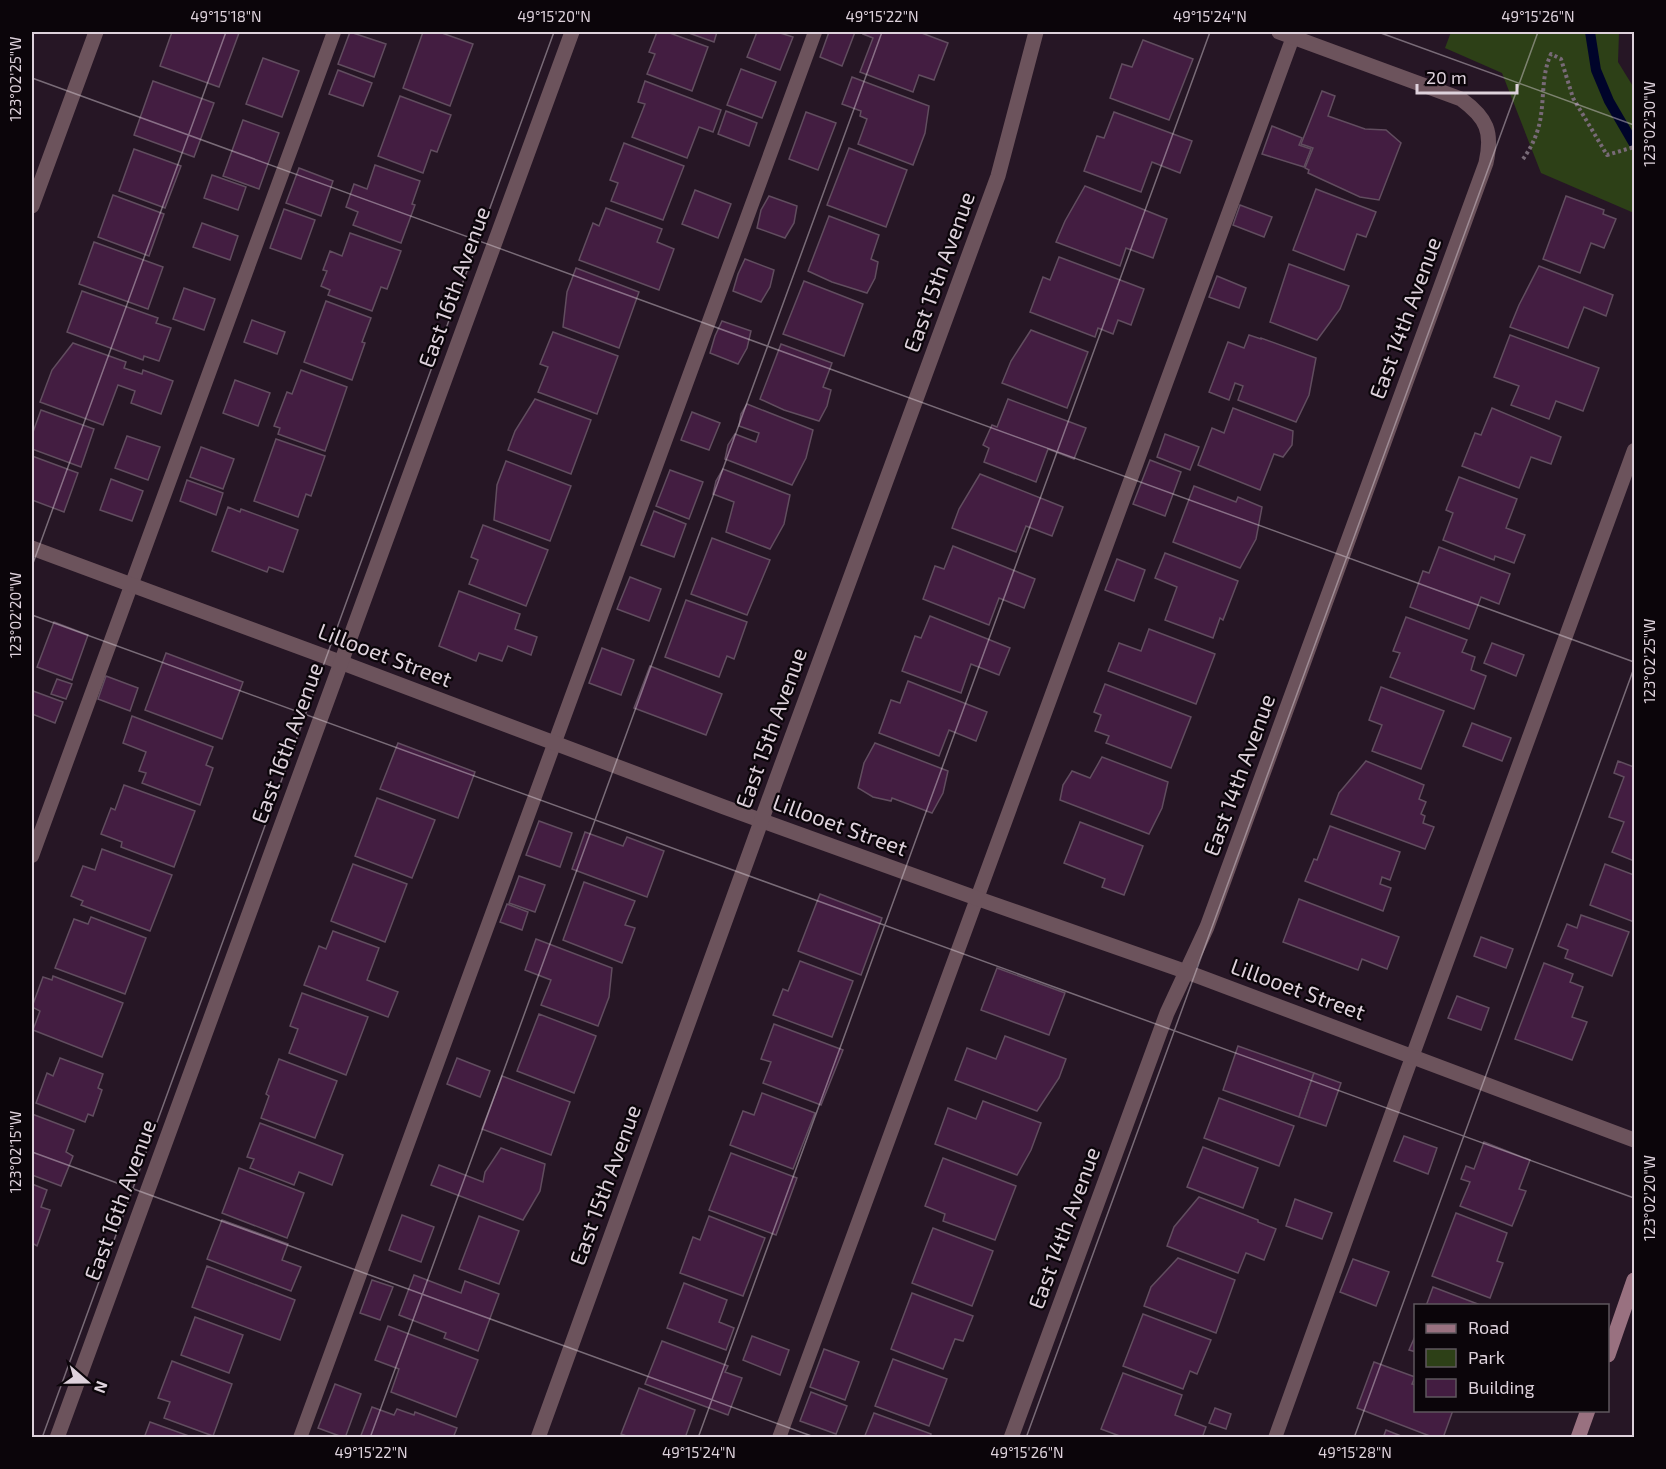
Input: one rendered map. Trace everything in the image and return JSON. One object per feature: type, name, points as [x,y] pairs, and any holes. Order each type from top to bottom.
[{"type":"main road","points":[[1609,1352],[1635,1280]]},
{"type":"main road","points":[[1578,1437],[1587,1412]]},
{"type":"street","points":[[32,206],[96,32]]},
{"type":"street","name":"East 16th Avenue","points":[[57,1437],[572,32]]},
{"type":"street","name":"East 15th Avenue","points":[[538,1437],[998,176],[1036,32]]},
{"type":"street","name":"East 14th Avenue","points":[[1011,1437],[1167,1013],[1211,916],[1490,148],[1485,122],[1480,114],[1461,99],[1286,34]]},
{"type":"street","name":"Lillooet Street","points":[[32,548],[761,821],[1187,972],[1635,1140]]},
{"type":"lane","points":[[32,856],[334,32]]},
{"type":"lane","points":[[300,1437],[815,32]]},
{"type":"lane","points":[[779,1437],[976,898],[1286,34]]},
{"type":"lane","points":[[1275,1437],[1412,1056],[1635,450]]},
{"type":"path","points":[[1523,159],[1531,148],[1541,118],[1546,65],[1551,54],[1561,59],[1573,98],[1607,155],[1635,147]]},
{"type":"green space","points":[[1451,32],[1619,32],[1618,62],[1634,88],[1634,213],[1541,173],[1502,73],[1445,48]]},
{"type":"building","points":[[172,32],[239,33],[219,87],[160,66]]},
{"type":"building","points":[[350,32],[386,44],[374,77],[338,64]]},
{"type":"building","points":[[423,32],[439,32],[473,44],[450,106],[403,88]]},
{"type":"building","points":[[657,32],[667,32],[708,47],[692,91],[647,74],[655,54],[649,52]]},
{"type":"building","points":[[686,32],[717,32],[714,42]]},
{"type":"building","points":[[757,32],[777,32],[793,37],[780,70],[747,57]]},
{"type":"building","points":[[829,32],[855,32],[842,66],[820,57]]},
{"type":"building","points":[[864,32],[919,32],[948,43],[934,80],[919,75],[913,92],[860,72],[873,38],[863,34]]},
{"type":"building","points":[[1143,40],[1193,59],[1169,120],[1110,98],[1122,64],[1132,67]]},
{"type":"building","points":[[263,58],[299,71],[282,117],[246,104]]},
{"type":"building","points":[[741,69],[776,82],[762,118],[727,105]]},
{"type":"building","points":[[338,70],[372,83],[363,106],[329,94]]},
{"type":"building","points":[[852,77],[929,106],[925,133],[913,165],[858,144],[867,119],[860,116],[861,111],[842,104]]},
{"type":"building","points":[[153,81],[214,103],[194,157],[134,135]]},
{"type":"building","points":[[645,81],[721,110],[713,132],[699,127],[687,158],[632,137],[645,104],[638,102]]},
{"type":"building","points":[[1322,91],[1335,96],[1328,116],[1365,129],[1386,130],[1401,143],[1379,200],[1360,197],[1308,173],[1309,170],[1305,168],[1313,148],[1301,144]]},
{"type":"building","points":[[400,96],[451,115],[437,152],[431,150],[423,173],[378,156]]},
{"type":"building","points":[[726,111],[757,123],[749,146],[718,134]]},
{"type":"building","points":[[806,112],[836,123],[818,170],[789,159]]},
{"type":"building","points":[[1114,112],[1192,141],[1180,173],[1152,162],[1141,192],[1084,171],[1097,136],[1104,138]]},
{"type":"building","points":[[243,120],[279,133],[259,189],[223,176]]},
{"type":"building","points":[[1272,126],[1302,138],[1299,145],[1311,149],[1304,167],[1262,154]]},
{"type":"building","points":[[624,143],[684,166],[663,220],[611,201],[618,183],[610,180]]},
{"type":"building","points":[[849,148],[907,170],[886,227],[827,205]]},
{"type":"building","points":[[134,149],[181,166],[165,208],[119,191]]},
{"type":"building","points":[[375,165],[420,181],[412,204],[415,205],[401,243],[353,225],[358,212],[346,207],[354,184],[367,189]]},
{"type":"building","points":[[299,168],[333,181],[321,216],[286,203]]},
{"type":"building","points":[[212,175],[246,187],[238,210],[204,198]]},
{"type":"building","points":[[1085,186],[1167,219],[1153,258],[1126,248],[1120,266],[1056,242]]},
{"type":"building","points":[[1316,189],[1376,212],[1366,237],[1357,234],[1344,270],[1293,250]]},
{"type":"building","points":[[695,190],[731,204],[718,238],[682,224]]},
{"type":"building","points":[[113,195],[164,214],[149,256],[98,237]]},
{"type":"building","points":[[769,196],[797,206],[794,223],[785,238],[757,228],[761,210]]},
{"type":"building","points":[[1566,196],[1604,210],[1603,214],[1616,219],[1604,248],[1591,243],[1580,273],[1543,259]]},
{"type":"building","points":[[1240,205],[1272,217],[1264,237],[1233,225]]},
{"type":"building","points":[[606,208],[662,229],[657,242],[674,249],[659,290],[579,260],[593,223],[599,226]]},
{"type":"building","points":[[284,209],[315,220],[301,259],[270,248]]},
{"type":"building","points":[[829,216],[879,235],[871,259],[878,262],[875,278],[867,293],[832,282],[808,271]]},
{"type":"building","points":[[202,223],[238,236],[230,260],[193,247]]},
{"type":"building","points":[[350,233],[401,251],[387,289],[381,287],[372,311],[328,295],[330,290],[321,286],[327,271],[323,270],[330,251],[342,256]]},
{"type":"building","points":[[94,242],[163,267],[148,309],[79,284]]},
{"type":"building","points":[[1059,257],[1144,289],[1131,325],[1118,320],[1113,334],[1098,328],[1095,337],[1030,312],[1043,277],[1050,280]]},
{"type":"building","points":[[745,259],[774,270],[770,287],[761,302],[733,291]]},
{"type":"building","points":[[1289,264],[1349,286],[1340,309],[1317,340],[1270,322]]},
{"type":"building","points":[[1539,266],[1613,295],[1606,316],[1584,307],[1568,348],[1510,327]]},
{"type":"building","points":[[576,268],[639,292],[619,348],[563,327],[567,292]]},
{"type":"building","points":[[1217,276],[1246,288],[1239,308],[1209,297]]},
{"type":"building","points":[[804,281],[863,304],[844,356],[783,334]]},
{"type":"building","points":[[184,288],[215,299],[204,330],[173,319]]},
{"type":"building","points":[[82,291],[158,318],[156,323],[171,328],[159,361],[144,356],[143,360],[67,332]]},
{"type":"building","points":[[326,301],[371,318],[352,380],[304,362]]},
{"type":"building","points":[[252,320],[285,332],[277,354],[244,342]]},
{"type":"building","points":[[722,321],[751,331],[747,348],[738,364],[710,353]]},
{"type":"building","points":[[1031,330],[1088,352],[1067,408],[1002,383],[1011,361]]},
{"type":"building","points":[[553,332],[618,356],[597,414],[538,392],[548,367],[540,364]]},
{"type":"building","points":[[1249,335],[1316,358],[1309,395],[1296,422],[1238,400],[1243,386],[1235,383],[1229,400],[1209,392],[1228,342],[1244,348]]},
{"type":"building","points":[[1510,335],[1599,368],[1583,411],[1556,401],[1549,419],[1511,405],[1519,386],[1494,377]]},
{"type":"building","points":[[73,343],[126,362],[124,368],[142,374],[143,370],[173,381],[161,414],[131,403],[135,391],[118,385],[103,425],[40,402],[52,370]]},
{"type":"building","points":[[781,344],[832,363],[823,387],[831,390],[827,406],[819,421],[784,410],[760,399]]},
{"type":"building","points":[[301,370],[347,387],[325,451],[278,434],[280,428],[274,426],[287,392],[292,394]]},
{"type":"building","points":[[235,380],[270,393],[258,426],[223,413]]},
{"type":"building","points":[[535,399],[591,420],[571,474],[508,450],[515,431]]},
{"type":"building","points":[[1008,399],[1086,428],[1074,459],[1048,449],[1036,482],[984,462],[989,448],[983,445],[992,425],[997,427]]},
{"type":"building","points":[[747,404],[813,430],[806,458],[792,485],[725,459],[728,445],[735,434],[756,442],[759,433],[739,426],[741,414]]},
{"type":"building","points":[[1233,408],[1293,431],[1292,445],[1283,457],[1274,454],[1260,490],[1198,465],[1212,428],[1224,433]]},
{"type":"building","points":[[1492,408],[1561,437],[1551,464],[1531,457],[1519,488],[1462,466],[1475,433],[1481,435]]},
{"type":"building","points":[[41,410],[94,429],[81,467],[32,449],[32,435]]},
{"type":"building","points":[[692,412],[720,423],[709,450],[681,440]]},
{"type":"building","points":[[1165,434],[1199,447],[1190,470],[1157,457]]},
{"type":"building","points":[[127,436],[160,447],[148,480],[115,468]]},
{"type":"building","points":[[276,439],[325,456],[311,496],[306,494],[298,517],[254,501]]},
{"type":"building","points":[[201,447],[234,459],[223,489],[190,477]]},
{"type":"building","points":[[32,456],[78,473],[64,512],[32,500]]},
{"type":"building","points":[[1150,460],[1181,472],[1165,516],[1133,504]]},
{"type":"building","points":[[506,461],[571,486],[550,541],[494,520],[497,485]]},
{"type":"building","points":[[723,469],[790,495],[784,524],[770,549],[726,532],[734,502],[713,494],[716,481]]},
{"type":"building","points":[[670,470],[703,482],[689,519],[656,506]]},
{"type":"building","points":[[980,474],[1063,507],[1052,536],[1026,526],[1016,552],[952,528],[959,509]]},
{"type":"building","points":[[1459,477],[1517,499],[1506,528],[1525,535],[1514,563],[1495,556],[1494,560],[1443,540],[1453,513],[1446,510]]},
{"type":"building","points":[[111,479],[143,491],[132,521],[100,510]]},
{"type":"building","points":[[187,480],[223,493],[216,515],[180,501]]},
{"type":"building","points":[[1194,486],[1236,502],[1238,497],[1262,507],[1256,539],[1240,568],[1173,542]]},
{"type":"building","points":[[228,507],[240,512],[241,509],[298,530],[283,572],[269,567],[267,572],[212,551]]},
{"type":"building","points":[[654,511],[686,524],[674,557],[641,545]]},
{"type":"building","points":[[483,525],[548,550],[526,606],[469,584],[478,560],[471,557]]},
{"type":"building","points":[[712,538],[770,560],[747,615],[691,594]]},
{"type":"building","points":[[953,546],[1035,579],[1024,608],[999,598],[989,625],[923,599],[935,566],[944,569]]},
{"type":"building","points":[[1439,547],[1510,574],[1499,604],[1481,597],[1469,629],[1410,607],[1423,571],[1429,573]]},
{"type":"building","points":[[1165,553],[1238,581],[1223,620],[1220,618],[1213,638],[1165,620],[1177,587],[1155,578]]},
{"type":"building","points":[[1117,559],[1145,570],[1134,601],[1105,590]]},
{"type":"building","points":[[630,577],[661,589],[649,621],[617,609]]},
{"type":"building","points":[[459,591],[520,614],[515,629],[537,637],[531,655],[508,646],[502,661],[479,653],[476,661],[439,646]]},
{"type":"building","points":[[686,600],[747,622],[734,659],[727,656],[719,677],[665,657]]},
{"type":"building","points":[[930,616],[1010,648],[999,675],[971,664],[961,693],[902,671],[915,636],[921,638]]},
{"type":"building","points":[[1406,617],[1467,640],[1462,652],[1475,657],[1471,670],[1486,676],[1474,709],[1390,677],[1400,653],[1393,651]]},
{"type":"building","points":[[54,622],[88,635],[72,680],[37,667]]},
{"type":"building","points":[[1149,629],[1215,654],[1196,704],[1108,671],[1119,643],[1141,651]]},
{"type":"building","points":[[1492,643],[1524,655],[1516,676],[1484,663]]},
{"type":"building","points":[[602,648],[634,660],[621,695],[589,683]]},
{"type":"building","points":[[166,653],[243,682],[222,739],[145,710]]},
{"type":"building","points":[[650,666],[722,694],[706,735],[634,708]]},
{"type":"building","points":[[106,676],[138,688],[130,711],[98,699]]},
{"type":"building","points":[[57,679],[72,684],[66,699],[51,694]]},
{"type":"building","points":[[908,681],[987,712],[976,741],[949,730],[939,756],[879,733],[891,700],[900,703]]},
{"type":"building","points":[[1105,684],[1191,717],[1171,768],[1106,743],[1109,736],[1095,731],[1101,715],[1094,712]]},
{"type":"building","points":[[1381,687],[1444,711],[1421,769],[1372,751],[1382,725],[1369,720]]},
{"type":"building","points":[[33,691],[63,702],[55,723],[32,714]]},
{"type":"building","points":[[132,716],[213,747],[206,765],[213,768],[200,805],[142,783],[146,773],[139,771],[146,752],[123,743]]},
{"type":"building","points":[[1472,723],[1511,738],[1502,761],[1463,746]]},
{"type":"building","points":[[398,743],[475,772],[458,818],[380,789]]},
{"type":"building","points":[[875,743],[948,771],[943,793],[932,813],[892,798],[891,801],[873,797],[858,788],[864,763]]},
{"type":"building","points":[[1102,757],[1168,782],[1162,808],[1149,834],[1060,800],[1063,785],[1072,771],[1090,778]]},
{"type":"building","points":[[1366,761],[1424,785],[1419,799],[1426,802],[1421,814],[1425,816],[1423,823],[1434,827],[1425,849],[1331,814],[1339,793]]},
{"type":"building","points":[[1618,761],[1634,767],[1634,861],[1612,852],[1624,822],[1609,817],[1624,777],[1614,773]]},
{"type":"building","points":[[124,785],[195,811],[174,867],[121,847],[122,842],[101,834],[111,808],[115,810]]},
{"type":"building","points":[[377,798],[435,820],[412,878],[355,856]]},
{"type":"building","points":[[539,821],[572,833],[560,867],[526,855]]},
{"type":"building","points":[[1080,822],[1143,846],[1124,895],[1102,887],[1105,879],[1064,863]]},
{"type":"building","points":[[1330,826],[1400,852],[1390,880],[1382,877],[1380,884],[1391,888],[1383,911],[1305,881],[1314,859],[1317,860]]},
{"type":"building","points":[[585,832],[623,846],[627,837],[664,851],[647,897],[572,869]]},
{"type":"building","points":[[102,849],[172,875],[150,931],[81,905],[83,901],[71,896],[83,866],[95,870]]},
{"type":"building","points":[[353,864],[407,884],[385,942],[331,921]]},
{"type":"building","points":[[1605,864],[1634,875],[1634,922],[1590,905]]},
{"type":"building","points":[[519,876],[545,885],[535,912],[509,903]]},
{"type":"building","points":[[584,882],[635,901],[625,925],[635,928],[622,963],[563,940]]},
{"type":"building","points":[[820,894],[882,918],[861,975],[798,951]]},
{"type":"building","points":[[1299,899],[1399,937],[1387,969],[1362,959],[1358,970],[1283,942]]},
{"type":"building","points":[[507,904],[528,912],[522,930],[500,922]]},
{"type":"building","points":[[1581,915],[1629,932],[1612,976],[1565,958],[1568,950],[1558,946],[1567,924],[1577,928]]},
{"type":"building","points":[[91,917],[146,938],[125,994],[55,968],[74,919],[88,924]]},
{"type":"building","points":[[333,931],[379,948],[367,980],[398,992],[388,1017],[304,985],[319,946],[326,949]]},
{"type":"building","points":[[1481,937],[1513,949],[1506,968],[1474,956]]},
{"type":"building","points":[[536,939],[612,968],[609,997],[598,1026],[541,1005],[551,980],[525,970]]},
{"type":"building","points":[[800,961],[853,981],[832,1037],[773,1015],[783,989],[788,991]]},
{"type":"building","points":[[1544,963],[1573,974],[1570,982],[1583,987],[1572,1017],[1587,1022],[1572,1060],[1515,1039]]},
{"type":"building","points":[[997,968],[1065,993],[1049,1035],[981,1010]]},
{"type":"building","points":[[53,976],[123,1003],[102,1057],[33,1030],[40,1011],[32,1007],[43,977],[52,980]]},
{"type":"building","points":[[302,993],[368,1017],[346,1075],[289,1053],[298,1029],[290,1026]]},
{"type":"building","points":[[1457,996],[1489,1008],[1481,1030],[1448,1018]]},
{"type":"building","points":[[539,1014],[596,1036],[574,1093],[517,1071]]},
{"type":"building","points":[[774,1024],[843,1050],[821,1105],[763,1083],[771,1062],[761,1059]]},
{"type":"building","points":[[1005,1036],[1066,1059],[1059,1078],[1037,1111],[955,1080],[967,1048],[996,1059]]},
{"type":"building","points":[[1238,1046],[1314,1073],[1299,1117],[1223,1090]]},
{"type":"building","points":[[60,1058],[103,1074],[98,1088],[102,1090],[93,1116],[88,1114],[85,1122],[36,1103],[47,1073],[53,1076]]},
{"type":"building","points":[[457,1058],[490,1071],[480,1097],[447,1084]]},
{"type":"building","points":[[279,1059],[337,1081],[315,1138],[261,1118],[269,1096],[266,1094]]},
{"type":"building","points":[[1314,1073],[1341,1083],[1326,1126],[1299,1117]]},
{"type":"building","points":[[502,1076],[570,1102],[551,1155],[482,1129]]},
{"type":"building","points":[[762,1093],[815,1113],[793,1169],[730,1145],[743,1111],[754,1115]]},
{"type":"building","points":[[1219,1098],[1294,1126],[1279,1166],[1204,1138]]},
{"type":"building","points":[[983,1101],[1041,1123],[1031,1150],[1017,1175],[935,1144],[948,1108],[976,1119]]},
{"type":"building","points":[[32,1114],[74,1130],[66,1152],[73,1156],[61,1186],[32,1175]]},
{"type":"building","points":[[260,1123],[343,1155],[332,1185],[299,1172],[294,1185],[250,1168],[254,1159],[247,1157]]},
{"type":"building","points":[[1404,1136],[1437,1148],[1428,1174],[1394,1161]]},
{"type":"building","points":[[1484,1142],[1530,1160],[1519,1189],[1526,1191],[1512,1226],[1460,1206],[1470,1182],[1461,1179],[1466,1166],[1474,1169]]},
{"type":"building","points":[[1203,1147],[1258,1168],[1243,1208],[1187,1187]]},
{"type":"building","points":[[501,1148],[545,1164],[540,1191],[523,1220],[431,1185],[439,1165],[483,1182],[485,1172]]},
{"type":"building","points":[[731,1153],[797,1178],[776,1235],[709,1210]]},
{"type":"building","points":[[943,1158],[1016,1186],[995,1240],[943,1221],[945,1214],[925,1206]]},
{"type":"building","points":[[239,1168],[304,1193],[287,1238],[222,1213]]},
{"type":"building","points":[[32,1184],[47,1190],[41,1207],[50,1210],[37,1246],[32,1243]]},
{"type":"building","points":[[1199,1197],[1276,1229],[1264,1260],[1246,1253],[1238,1273],[1167,1246],[1174,1227]]},
{"type":"building","points":[[1295,1199],[1332,1213],[1322,1239],[1286,1226]]},
{"type":"building","points":[[1456,1213],[1507,1233],[1497,1261],[1503,1263],[1490,1298],[1432,1276]]},
{"type":"building","points":[[402,1215],[434,1227],[421,1262],[389,1250]]},
{"type":"building","points":[[479,1216],[519,1231],[499,1284],[459,1269]]},
{"type":"building","points":[[709,1216],[765,1238],[743,1296],[680,1273],[693,1237],[700,1240]]},
{"type":"building","points":[[222,1220],[288,1244],[282,1260],[301,1267],[291,1291],[207,1259]]},
{"type":"building","points":[[933,1228],[993,1251],[972,1306],[912,1283]]},
{"type":"building","points":[[1178,1258],[1235,1280],[1216,1333],[1144,1306],[1151,1287]]},
{"type":"building","points":[[1353,1259],[1389,1272],[1376,1306],[1340,1292]]},
{"type":"building","points":[[207,1266],[295,1300],[280,1340],[192,1307]]},
{"type":"building","points":[[414,1275],[461,1293],[465,1281],[499,1294],[478,1351],[444,1338],[446,1333],[399,1315]]},
{"type":"building","points":[[372,1280],[393,1287],[380,1320],[360,1313]]},
{"type":"building","points":[[684,1283],[727,1300],[719,1322],[734,1328],[726,1350],[667,1328]]},
{"type":"building","points":[[1433,1287],[1478,1304],[1427,1304]]},
{"type":"building","points":[[912,1293],[973,1316],[963,1341],[955,1339],[943,1369],[891,1349]]},
{"type":"building","points":[[1143,1314],[1211,1340],[1197,1374],[1190,1371],[1183,1389],[1123,1366]]},
{"type":"building","points":[[195,1317],[243,1335],[229,1373],[181,1355]]},
{"type":"building","points":[[388,1326],[478,1360],[456,1417],[391,1392],[399,1369],[375,1360]]},
{"type":"building","points":[[752,1336],[789,1350],[780,1375],[743,1360]]},
{"type":"building","points":[[1414,1339],[1414,1351],[1409,1350]]},
{"type":"building","points":[[662,1341],[728,1366],[725,1372],[742,1378],[728,1415],[645,1384]]},
{"type":"building","points":[[824,1349],[859,1362],[845,1400],[810,1387]]},
{"type":"building","points":[[893,1359],[947,1379],[929,1426],[875,1406]]},
{"type":"building","points":[[172,1361],[232,1384],[213,1436],[164,1418],[170,1402],[158,1398]]},
{"type":"building","points":[[1374,1362],[1414,1377],[1412,1384],[1414,1384],[1414,1412],[1452,1412],[1443,1438],[1435,1438],[1357,1408]]},
{"type":"building","points":[[1123,1373],[1182,1395],[1175,1415],[1206,1427],[1202,1438],[1125,1438],[1101,1429]]},
{"type":"building","points":[[335,1384],[361,1394],[345,1438],[318,1428]]},
{"type":"building","points":[[639,1388],[695,1410],[685,1438],[632,1438],[621,1434]]},
{"type":"building","points":[[811,1392],[847,1406],[836,1434],[800,1421]]},
{"type":"building","points":[[372,1407],[394,1415],[397,1409],[414,1415],[415,1412],[457,1428],[453,1438],[360,1438]]},
{"type":"building","points":[[1215,1408],[1231,1414],[1226,1429],[1209,1423]]},
{"type":"building","points":[[874,1413],[931,1434],[930,1438],[864,1438]]},
{"type":"building","points":[[150,1422],[189,1436],[189,1438],[144,1438]]},
{"type":"building","points":[[1386,1430],[1406,1438],[1383,1438]]},
{"type":"waterway","points":[[1590,32],[1596,70],[1609,101],[1634,144]]}]
